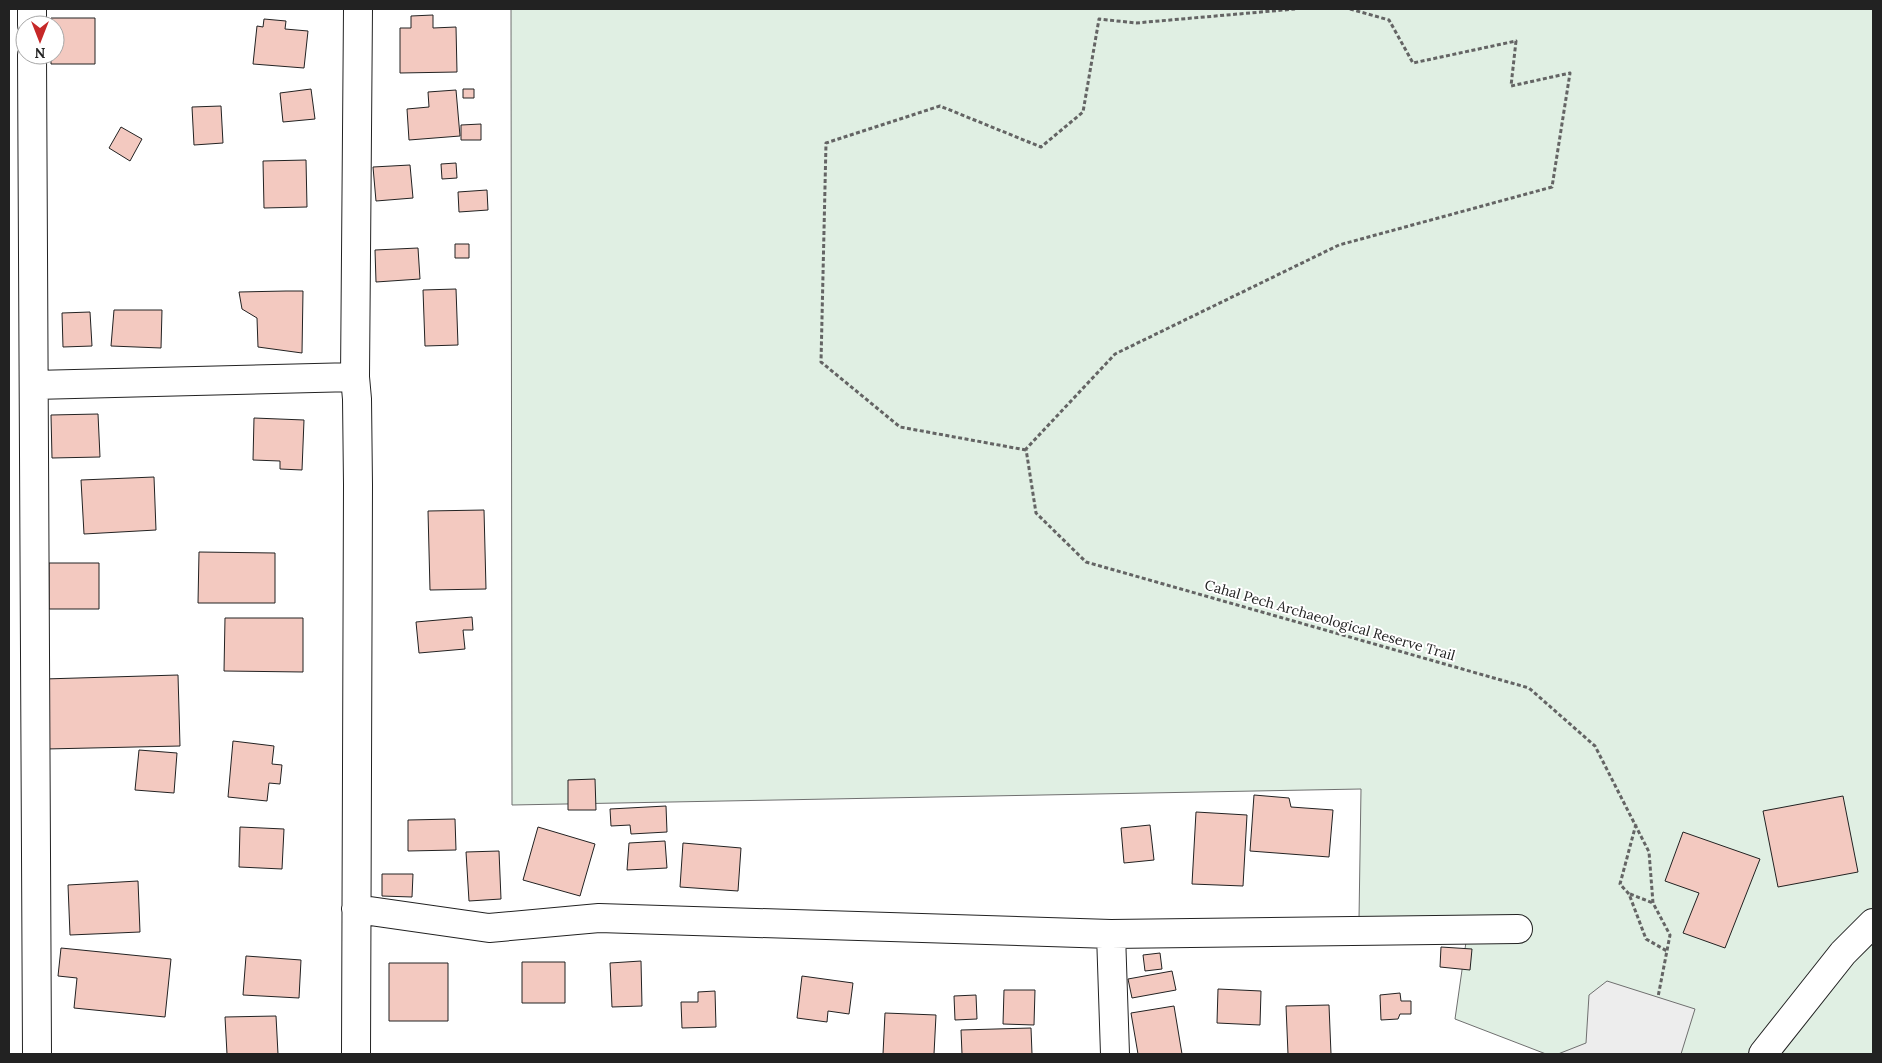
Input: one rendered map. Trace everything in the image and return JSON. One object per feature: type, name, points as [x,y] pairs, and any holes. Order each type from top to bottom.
[{"type":"street","points":[[356,1054],[358,485],[355,377],[358,9]]},
{"type":"street","points":[[32,65],[37,1054]]},
{"type":"street","points":[[34,385],[355,377]]},
{"type":"street","points":[[356,909],[489,928],[600,918],[1111,934],[1518,929]]},
{"type":"street","points":[[1763,1054],[1843,952],[1873,923]]},
{"type":"street","points":[[1111,934],[1115,1054]]},
{"type":"path","points":[[1295,9],[1136,23],[1099,19],[1083,112],[1041,147],[940,106],[826,143],[821,362],[900,427],[1026,450],[1115,354],[1339,245],[1552,187],[1570,73],[1511,86],[1516,41],[1413,63],[1389,20],[1350,9]]},
{"type":"path","name":"Cahal Pech Archaeological Reserve Trail","points":[[1026,450],[1036,513],[1086,562],[1529,688],[1595,746],[1649,852],[1653,903]]},
{"type":"path","points":[[1636,824],[1620,884],[1629,894],[1646,939],[1667,951]]},
{"type":"path","points":[[1629,894],[1653,903],[1670,936],[1658,998]]},
{"type":"green space","points":[[511,9],[1873,9],[1873,1054],[1546,1054],[1455,1019],[1469,921],[1359,919],[1361,789],[512,805]]},
{"type":"shaded area","points":[[1607,981],[1695,1009],[1681,1054],[1558,1054],[1586,1043],[1589,995]]},
{"type":"building","points":[[433,15],[433,28],[456,27],[457,72],[400,73],[400,28],[411,28],[411,16]]},
{"type":"building","points":[[65,18],[95,18],[95,64],[65,64]]},
{"type":"building","points":[[264,19],[286,21],[285,29],[308,31],[304,68],[253,64],[257,26],[263,27]]},
{"type":"building","points":[[311,89],[315,119],[283,122],[280,93]]},
{"type":"building","points":[[463,89],[474,89],[474,98],[463,98]]},
{"type":"building","points":[[456,90],[460,136],[409,140],[407,109],[429,107],[428,92]]},
{"type":"building","points":[[221,106],[223,143],[194,145],[192,107]]},
{"type":"building","points":[[481,124],[481,140],[461,140],[461,125]]},
{"type":"building","points":[[121,127],[142,139],[130,161],[109,148]]},
{"type":"building","points":[[306,160],[307,207],[264,208],[263,161]]},
{"type":"building","points":[[456,163],[457,178],[442,179],[441,164]]},
{"type":"building","points":[[410,165],[413,198],[376,201],[373,167]]},
{"type":"building","points":[[487,190],[488,210],[459,212],[458,192]]},
{"type":"building","points":[[455,244],[469,244],[469,258],[455,258]]},
{"type":"building","points":[[418,248],[420,279],[376,282],[375,250]]},
{"type":"building","points":[[456,289],[458,345],[425,346],[423,290]]},
{"type":"building","points":[[303,291],[302,353],[258,347],[257,318],[242,309],[239,292]]},
{"type":"building","points":[[114,310],[162,310],[161,348],[111,346]]},
{"type":"building","points":[[90,312],[92,346],[63,347],[62,313]]},
{"type":"building","points":[[98,414],[100,457],[52,458],[51,415]]},
{"type":"building","points":[[254,418],[304,420],[302,470],[280,469],[280,461],[253,460]]},
{"type":"building","points":[[154,477],[156,530],[84,534],[81,480]]},
{"type":"building","points":[[484,510],[486,589],[430,590],[428,511]]},
{"type":"building","points":[[199,552],[275,553],[275,603],[198,603]]},
{"type":"building","points":[[49,563],[99,563],[99,609],[49,609]]},
{"type":"building","points":[[472,617],[473,630],[463,630],[465,649],[419,653],[416,622]]},
{"type":"building","points":[[225,618],[303,618],[303,672],[224,671]]},
{"type":"building","points":[[178,675],[180,746],[46,749],[44,679]]},
{"type":"building","points":[[233,741],[274,746],[272,764],[282,765],[280,784],[269,783],[267,801],[228,797]]},
{"type":"building","points":[[139,750],[177,753],[174,793],[135,790]]},
{"type":"building","points":[[595,779],[596,810],[568,810],[568,780]]},
{"type":"building","points":[[1254,795],[1289,798],[1291,807],[1333,810],[1329,857],[1250,851]]},
{"type":"building","points":[[1843,796],[1858,872],[1778,887],[1763,811]]},
{"type":"building","points":[[666,806],[667,832],[631,834],[630,825],[611,826],[610,809]]},
{"type":"building","points":[[1196,812],[1247,815],[1243,886],[1192,884]]},
{"type":"building","points":[[455,819],[456,850],[408,851],[408,820]]},
{"type":"building","points":[[1150,825],[1154,860],[1124,863],[1121,828]]},
{"type":"building","points":[[240,827],[284,829],[282,869],[239,867]]},
{"type":"building","points":[[538,827],[595,844],[580,896],[523,880]]},
{"type":"building","points":[[1683,832],[1760,859],[1725,948],[1683,933],[1699,893],[1665,881]]},
{"type":"building","points":[[665,841],[667,868],[627,870],[629,843]]},
{"type":"building","points":[[683,843],[741,848],[738,891],[680,887]]},
{"type":"building","points":[[499,851],[501,899],[469,901],[466,852]]},
{"type":"building","points":[[382,874],[413,874],[412,897],[382,896]]},
{"type":"building","points":[[138,881],[140,932],[70,935],[68,885]]},
{"type":"building","points":[[1441,947],[1472,949],[1470,970],[1440,967]]},
{"type":"building","points":[[61,948],[171,959],[165,1017],[74,1008],[77,978],[58,976]]},
{"type":"building","points":[[1160,953],[1162,969],[1145,971],[1143,955]]},
{"type":"building","points":[[246,956],[301,960],[299,998],[243,995]]},
{"type":"building","points":[[641,961],[642,1006],[612,1007],[610,963]]},
{"type":"building","points":[[522,962],[565,962],[565,1003],[522,1003]]},
{"type":"building","points":[[389,963],[448,963],[448,1021],[389,1021]]},
{"type":"building","points":[[1172,971],[1176,990],[1132,998],[1128,979]]},
{"type":"building","points":[[802,976],[853,983],[849,1014],[828,1011],[827,1022],[797,1018]]},
{"type":"building","points":[[1218,989],[1261,991],[1260,1025],[1217,1023]]},
{"type":"building","points":[[1004,990],[1035,990],[1034,1025],[1003,1024]]},
{"type":"building","points":[[715,991],[716,1027],[682,1028],[681,1002],[698,1002],[698,992]]},
{"type":"building","points":[[1400,993],[1401,1001],[1411,1001],[1411,1014],[1400,1014],[1398,1019],[1381,1020],[1380,995]]},
{"type":"building","points":[[976,995],[977,1019],[955,1020],[954,996]]},
{"type":"building","points":[[1329,1005],[1331,1054],[1288,1054],[1286,1006]]},
{"type":"building","points":[[1174,1006],[1182,1054],[1138,1054],[1131,1013]]},
{"type":"building","points":[[885,1013],[936,1015],[934,1054],[883,1054]]},
{"type":"building","points":[[276,1016],[278,1054],[227,1054],[225,1017]]},
{"type":"building","points":[[1031,1028],[1032,1054],[962,1054],[961,1030]]}]
